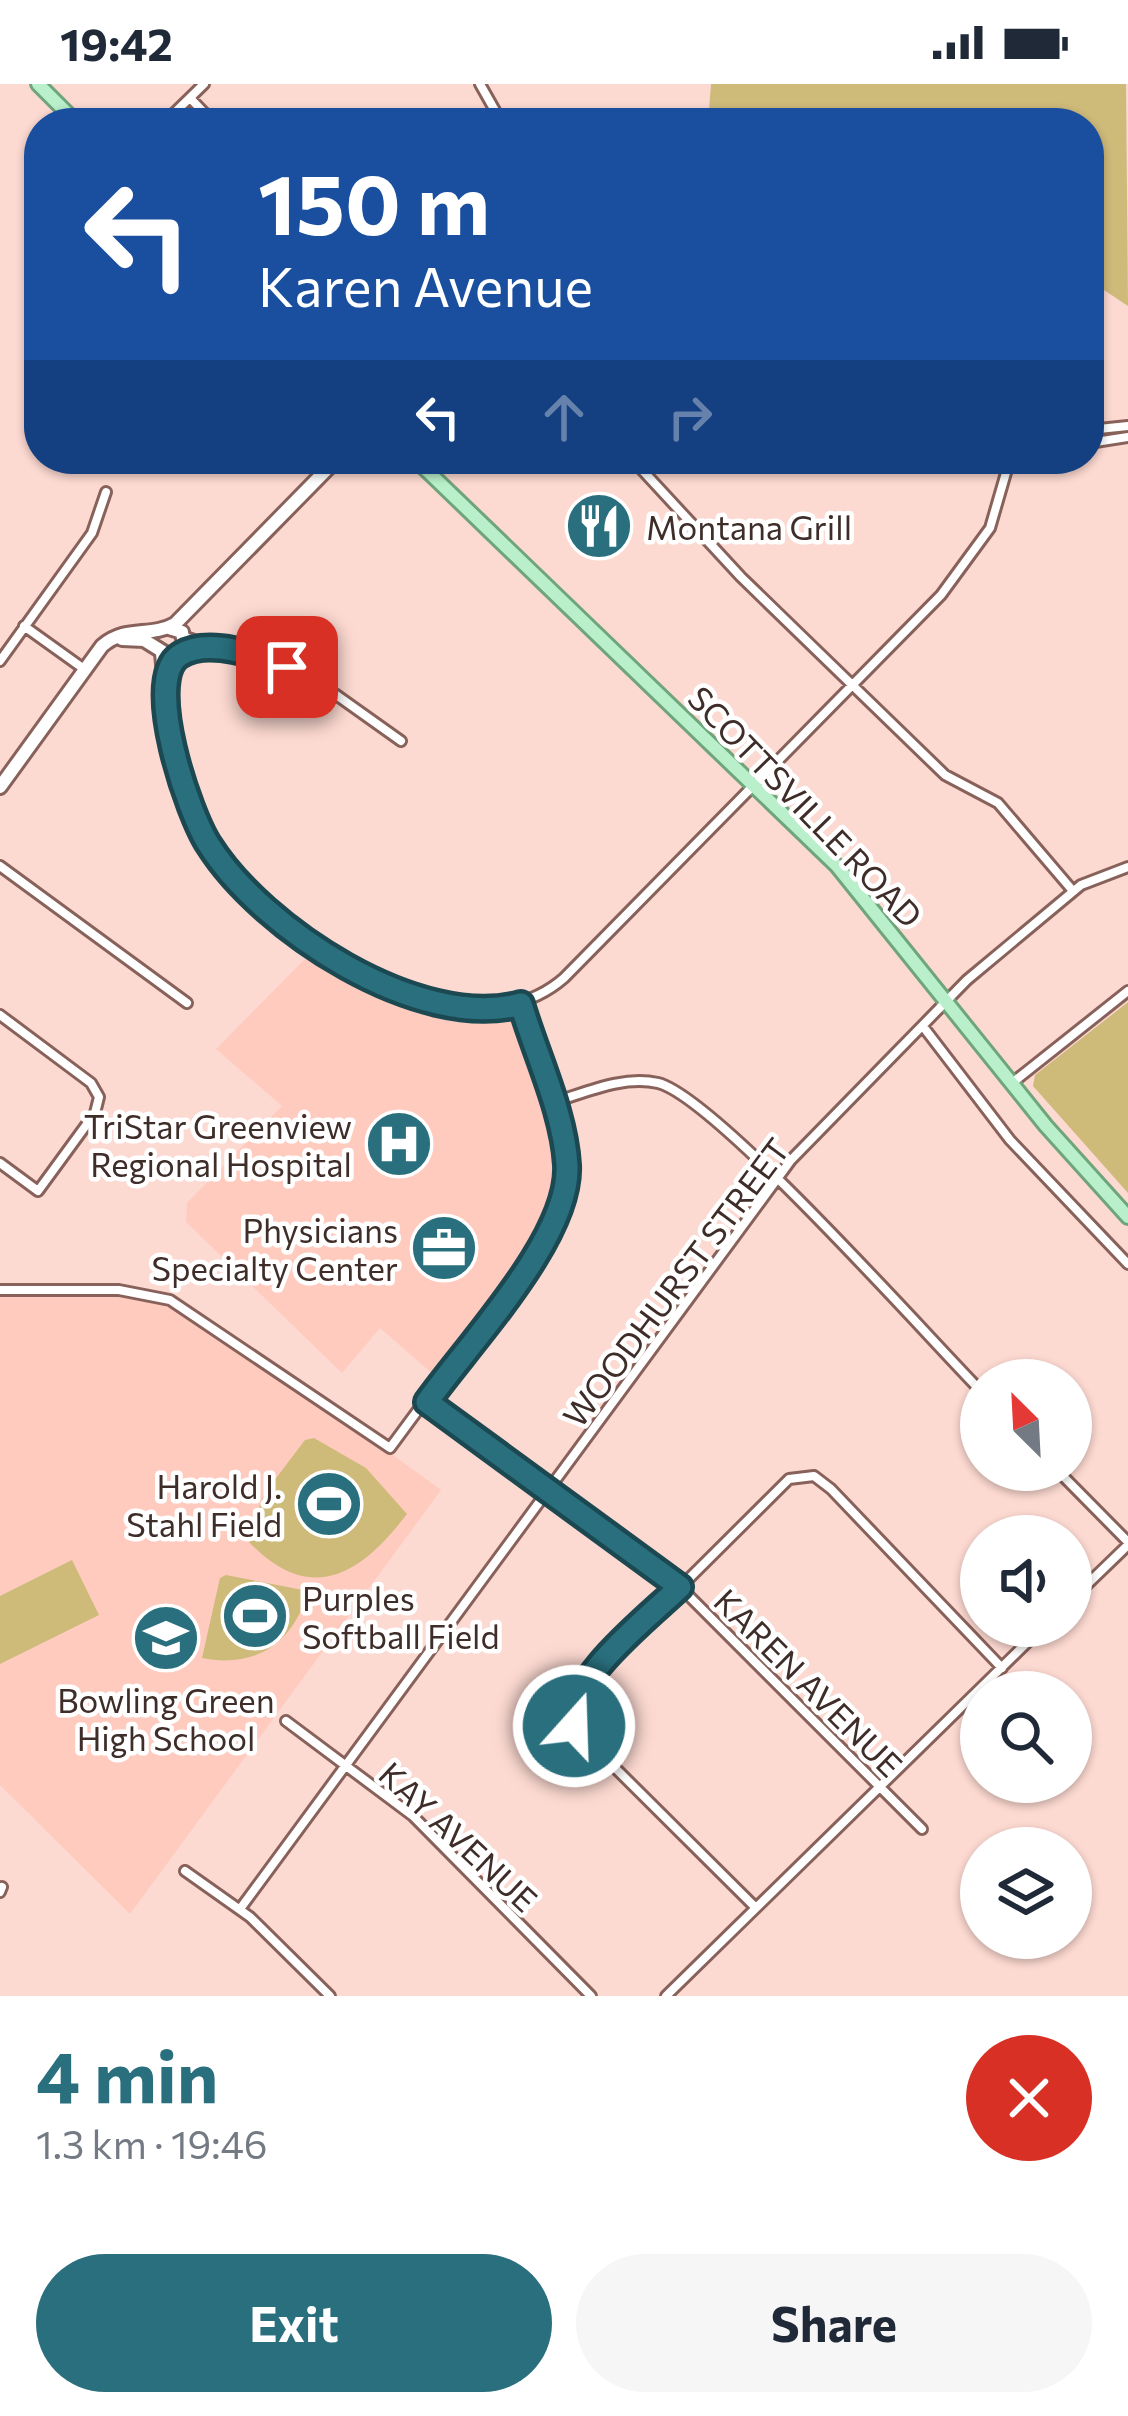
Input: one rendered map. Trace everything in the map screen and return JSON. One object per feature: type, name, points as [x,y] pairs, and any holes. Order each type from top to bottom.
[{"type":"main road","points":[[38,84],[61,108]]},
{"type":"main road","name":"SCOTTSVILLE ROAD","points":[[431,474],[854,886],[1012,1083],[1128,1217]]},
{"type":"street","points":[[180,108],[204,84]]},
{"type":"street","points":[[190,98],[200,108]]},
{"type":"street","points":[[322,474],[165,630],[159,651],[190,808],[222,864],[254,897],[346,966],[400,992],[482,1009],[521,1004],[564,978],[855,686],[971,560],[996,513],[1006,474]]},
{"type":"street","points":[[646,474],[741,577],[945,776],[990,795],[1073,891]]},
{"type":"street","points":[[0,662],[92,532],[106,492]]},
{"type":"street","points":[[164,686],[196,600]]},
{"type":"street","points":[[24,626],[84,670]]},
{"type":"street","points":[[0,788],[84,670],[109,640],[125,631],[165,630],[311,677],[401,741]]},
{"type":"street","points":[[109,640],[136,638],[179,656],[219,649]]},
{"type":"street","points":[[0,866],[187,1003]]},
{"type":"street","name":"WOODHURST STREET","points":[[240,1909],[775,1179],[925,1029],[948,1000],[1073,891],[1099,875],[1128,867]]},
{"type":"street","points":[[1012,1083],[1128,991]]},
{"type":"street","points":[[0,1290],[119,1290],[170,1300],[388,1449],[427,1402],[559,1214],[567,1160],[521,1004]]},
{"type":"street","points":[[0,1016],[91,1083],[99,1097],[95,1114],[38,1191],[0,1163]]},
{"type":"street","points":[[925,1029],[1010,1140],[1128,1264]]},
{"type":"street","points":[[551,1103],[628,1081],[664,1085],[701,1107],[960,1369]]},
{"type":"street","name":"KAREN AVENUE","points":[[427,1402],[680,1587],[922,1829]]},
{"type":"street","points":[[756,1908],[593,1746],[572,1717],[583,1684],[789,1479],[814,1476],[873,1530],[1002,1668]]},
{"type":"street","points":[[1077,1491],[1128,1543],[1092,1579]]},
{"type":"street","points":[[666,1996],[1023,1647]]},
{"type":"street","name":"KAY AVENUE","points":[[286,1721],[422,1825],[591,1996]]},
{"type":"street","points":[[185,1871],[240,1909],[331,1996]]},
{"type":"shaded area","points":[[711,84],[1126,84],[1128,306],[1104,290],[1104,108],[709,108]]},
{"type":"shaded area","name":"TriStar Greenview Regional Hospital","points":[[312,952],[379,995],[459,1016],[510,1020],[548,1124],[559,1165],[552,1214],[434,1375],[380,1328],[342,1373],[186,1222],[187,1203],[282,1106],[216,1049]]},
{"type":"shaded area","points":[[1128,1002],[1128,1193],[1033,1086],[1035,1075]]},
{"type":"shaded area","name":"Bowling Green High School","points":[[0,1289],[107,1290],[158,1296],[245,1348],[441,1490],[130,1914],[0,1785]]},
{"type":"shaded area","name":"Harold J. Stahl Field","points":[[314,1438],[366,1468],[407,1514],[352,1567],[312,1577],[291,1573],[247,1540],[264,1494],[305,1440]]},
{"type":"shaded area","points":[[72,1560],[99,1615],[0,1664],[0,1596]]},
{"type":"shaded area","name":"Purples Softball Field","points":[[226,1575],[308,1591],[293,1625],[270,1648],[239,1659],[202,1658],[220,1578]]},
{"type":"place","name":"Montana Grill","points":[[599,526]]},
{"type":"place","name":"TriStar Greenview Regional Hospital","points":[[399,1144]]},
{"type":"place","name":"Physicians Specialty Center","points":[[444,1248]]},
{"type":"place","name":"Harold J. Stahl Field","points":[[329,1504]]},
{"type":"place","name":"Purples Softball Field","points":[[255,1616]]},
{"type":"place","name":"Bowling Green High School","points":[[166,1638]]},
{"type":"route","points":[[287,667],[219,649],[182,654],[173,664],[164,686],[169,725],[190,808],[207,842],[254,897],[370,980],[458,1006],[493,1010],[521,1004],[562,1138],[567,1181],[554,1224],[427,1402],[680,1587],[583,1684],[572,1707],[574,1726]]}]
